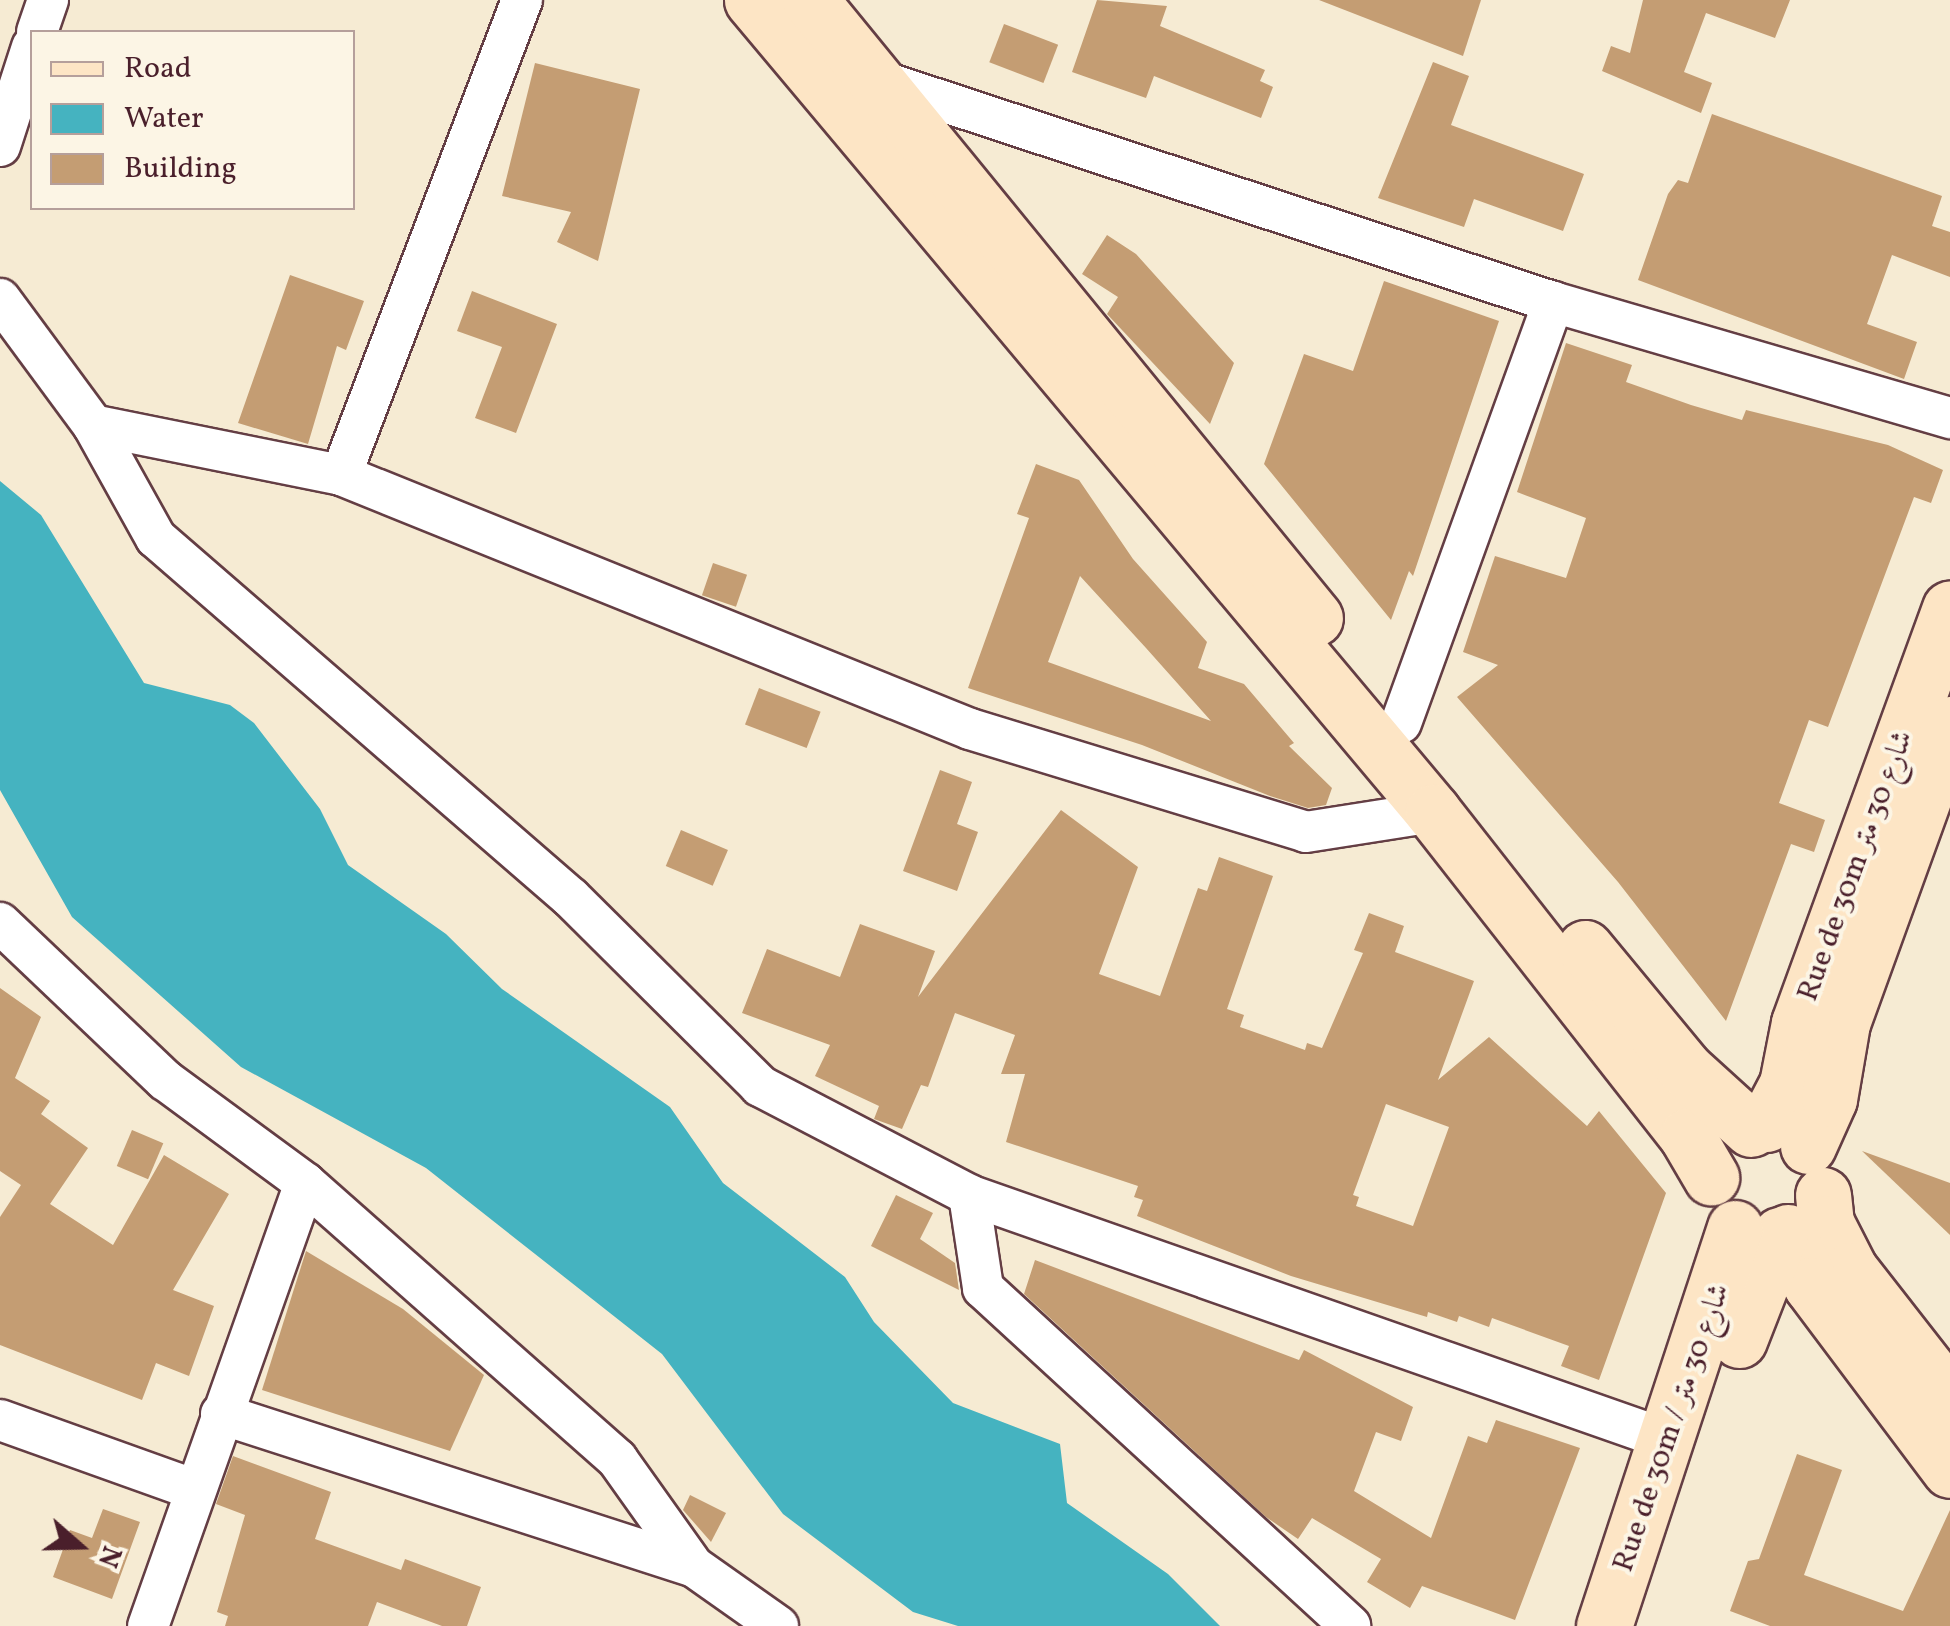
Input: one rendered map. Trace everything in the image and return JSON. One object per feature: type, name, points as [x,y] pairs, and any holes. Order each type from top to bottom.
[{"type":"street","points":[[38,30],[48,0]]},
{"type":"street","points":[[341,475],[522,0]]},
{"type":"street","points":[[752,0],[1433,812],[1687,1136],[1711,1178],[1724,1148],[1779,1184],[1826,1223],[1850,1270],[1950,1398]]},
{"type":"street","points":[[810,0],[1779,1184],[1811,1284],[1950,1470]]},
{"type":"street","points":[[0,146],[6,102],[30,51]]},
{"type":"street","points":[[875,80],[1554,302],[1950,418]]},
{"type":"street","points":[[0,299],[92,425],[156,538],[572,898],[760,1086],[970,1196],[1668,1440]]},
{"type":"street","points":[[1401,723],[1554,302]]},
{"type":"street","points":[[92,425],[341,475],[970,728],[1306,832],[1433,812]]},
{"type":"street","name":"Rue de 30m شارع 30 متر","points":[[1779,1184],[1788,1084],[1800,1024],[1950,608]]},
{"type":"street","name":"Rue de 30m شارع 30 متر","points":[[1638,1626],[1779,1184],[1828,1099],[1842,1023],[1950,724]]},
{"type":"street","points":[[0,923],[165,1080],[305,1183],[617,1459],[694,1566]]},
{"type":"street","points":[[148,1626],[305,1183]]},
{"type":"street","name":"Rue de 30m / شارع 30 متر","points":[[1604,1626],[1668,1440],[1779,1184]]},
{"type":"street","points":[[970,1196],[983,1288],[1350,1626]]},
{"type":"street","points":[[222,1414],[694,1566],[778,1626]]},
{"type":"street","points":[[0,1420],[195,1490]]},
{"type":"water","points":[[0,481],[41,515],[144,683],[230,705],[254,723],[320,809],[348,865],[446,934],[502,989],[670,1107],[723,1183],[845,1277],[874,1322],[953,1403],[1060,1444],[1067,1503],[1168,1574],[1220,1626],[958,1626],[913,1612],[783,1514],[662,1354],[426,1168],[241,1067],[72,917],[0,790]]},
{"type":"building","points":[[1097,0],[1167,6],[1160,26],[1265,70],[1260,81],[1273,87],[1261,118],[1154,76],[1146,98],[1072,72]]},
{"type":"building","points":[[1319,0],[1481,0],[1463,56]]},
{"type":"building","points":[[1643,0],[1790,0],[1775,38],[1706,13],[1684,72],[1712,83],[1701,113],[1602,71],[1611,46],[1630,53]]},
{"type":"building","points":[[1004,24],[1058,45],[1043,83],[989,62]]},
{"type":"building","points":[[1433,62],[1469,76],[1451,125],[1584,174],[1563,231],[1474,199],[1464,227],[1378,198]]},
{"type":"building","points":[[535,63],[640,89],[598,261],[557,242],[571,212],[502,196]]},
{"type":"building","points":[[1712,114],[1942,196],[1932,226],[1950,232],[1950,277],[1892,255],[1867,324],[1917,342],[1904,379],[1638,280],[1668,194],[1678,180],[1688,183]]},
{"type":"building","points":[[1107,235],[1136,254],[1234,363],[1210,424],[1107,314],[1118,297],[1082,274]]},
{"type":"building","points":[[290,275],[364,301],[346,350],[337,346],[308,444],[238,423]]},
{"type":"building","points":[[1384,281],[1499,321],[1413,576],[1409,571],[1391,620],[1264,464],[1304,354],[1353,371]]},
{"type":"building","points":[[472,291],[557,324],[516,433],[475,418],[502,347],[457,331]]},
{"type":"building","points":[[1566,343],[1632,365],[1626,382],[1691,405],[1742,420],[1746,410],[1888,445],[1943,470],[1931,503],[1914,497],[1828,727],[1809,720],[1779,803],[1825,820],[1814,852],[1791,844],[1726,1021],[1618,882],[1457,697],[1498,665],[1463,652],[1495,556],[1566,578],[1586,518],[1517,492]]},
{"type":"building","points":[[1036,464],[1079,480],[1133,559],[1207,642],[1198,668],[1244,684],[1294,743],[1289,746],[1332,788],[1326,805],[1308,808],[1270,796],[1142,745],[968,688],[1029,518],[1017,514]],"holes":[[[1080,576],[1211,721],[1048,662]]]},
{"type":"building","points":[[713,563],[747,575],[736,607],[702,595]]},
{"type":"building","points":[[759,688],[821,712],[807,748],[745,724]]},
{"type":"building","points":[[940,770],[972,782],[957,824],[978,832],[957,891],[903,871]]},
{"type":"building","points":[[1061,810],[1138,867],[1099,974],[1160,996],[1198,888],[1207,891],[1219,857],[1273,876],[1227,1009],[1244,1015],[1240,1027],[1305,1050],[1307,1043],[1322,1048],[1363,953],[1354,950],[1369,913],[1404,926],[1395,952],[1474,981],[1438,1080],[1489,1037],[1587,1126],[1599,1111],[1666,1193],[1599,1380],[1561,1366],[1569,1346],[1492,1318],[1489,1327],[1459,1316],[1457,1322],[1428,1312],[1427,1317],[1291,1276],[1137,1216],[1143,1200],[1134,1197],[1138,1186],[1006,1142],[1025,1074],[1001,1074],[1015,1035],[955,1013],[928,1087],[921,1085],[902,1129],[874,1119],[879,1106],[815,1076],[830,1045],[742,1013],[767,949],[840,977],[860,924],[935,951],[918,997]],"holes":[[[1386,1104],[1449,1127],[1413,1226],[1356,1206],[1359,1197],[1353,1195]]]},
{"type":"building","points":[[681,830],[728,850],[713,886],[666,866]]},
{"type":"building","points":[[0,988],[41,1017],[15,1078],[50,1101],[41,1114],[88,1148],[50,1204],[113,1245],[164,1155],[229,1194],[173,1290],[214,1306],[189,1376],[156,1363],[142,1400],[0,1345],[0,1217],[21,1185],[0,1171]]},
{"type":"building","points":[[132,1130],[163,1143],[148,1179],[117,1166]]},
{"type":"building","points":[[1862,1151],[1950,1183],[1950,1235]]},
{"type":"building","points":[[896,1195],[933,1213],[920,1239],[955,1263],[959,1290],[871,1246]]},
{"type":"building","points":[[306,1251],[403,1309],[484,1375],[450,1451],[262,1390]]},
{"type":"building","points":[[1035,1260],[1299,1360],[1304,1350],[1413,1407],[1401,1441],[1376,1432],[1354,1491],[1431,1538],[1468,1436],[1487,1443],[1496,1420],[1580,1448],[1515,1620],[1422,1586],[1410,1608],[1367,1582],[1381,1559],[1312,1518],[1298,1539],[1266,1517],[1024,1294]]},
{"type":"building","points":[[1797,1454],[1842,1470],[1804,1575],[1903,1611],[1950,1510],[1950,1626],[1770,1626],[1730,1611],[1748,1561],[1759,1559]]},
{"type":"building","points":[[233,1456],[331,1492],[315,1539],[401,1570],[405,1559],[481,1587],[467,1626],[442,1626],[377,1602],[368,1626],[225,1626],[228,1616],[217,1612],[245,1515],[216,1504]]},
{"type":"building","points":[[690,1495],[726,1513],[711,1542],[683,1510]]},
{"type":"building","points":[[103,1509],[140,1522],[112,1599],[53,1577],[70,1530],[92,1538]]}]
